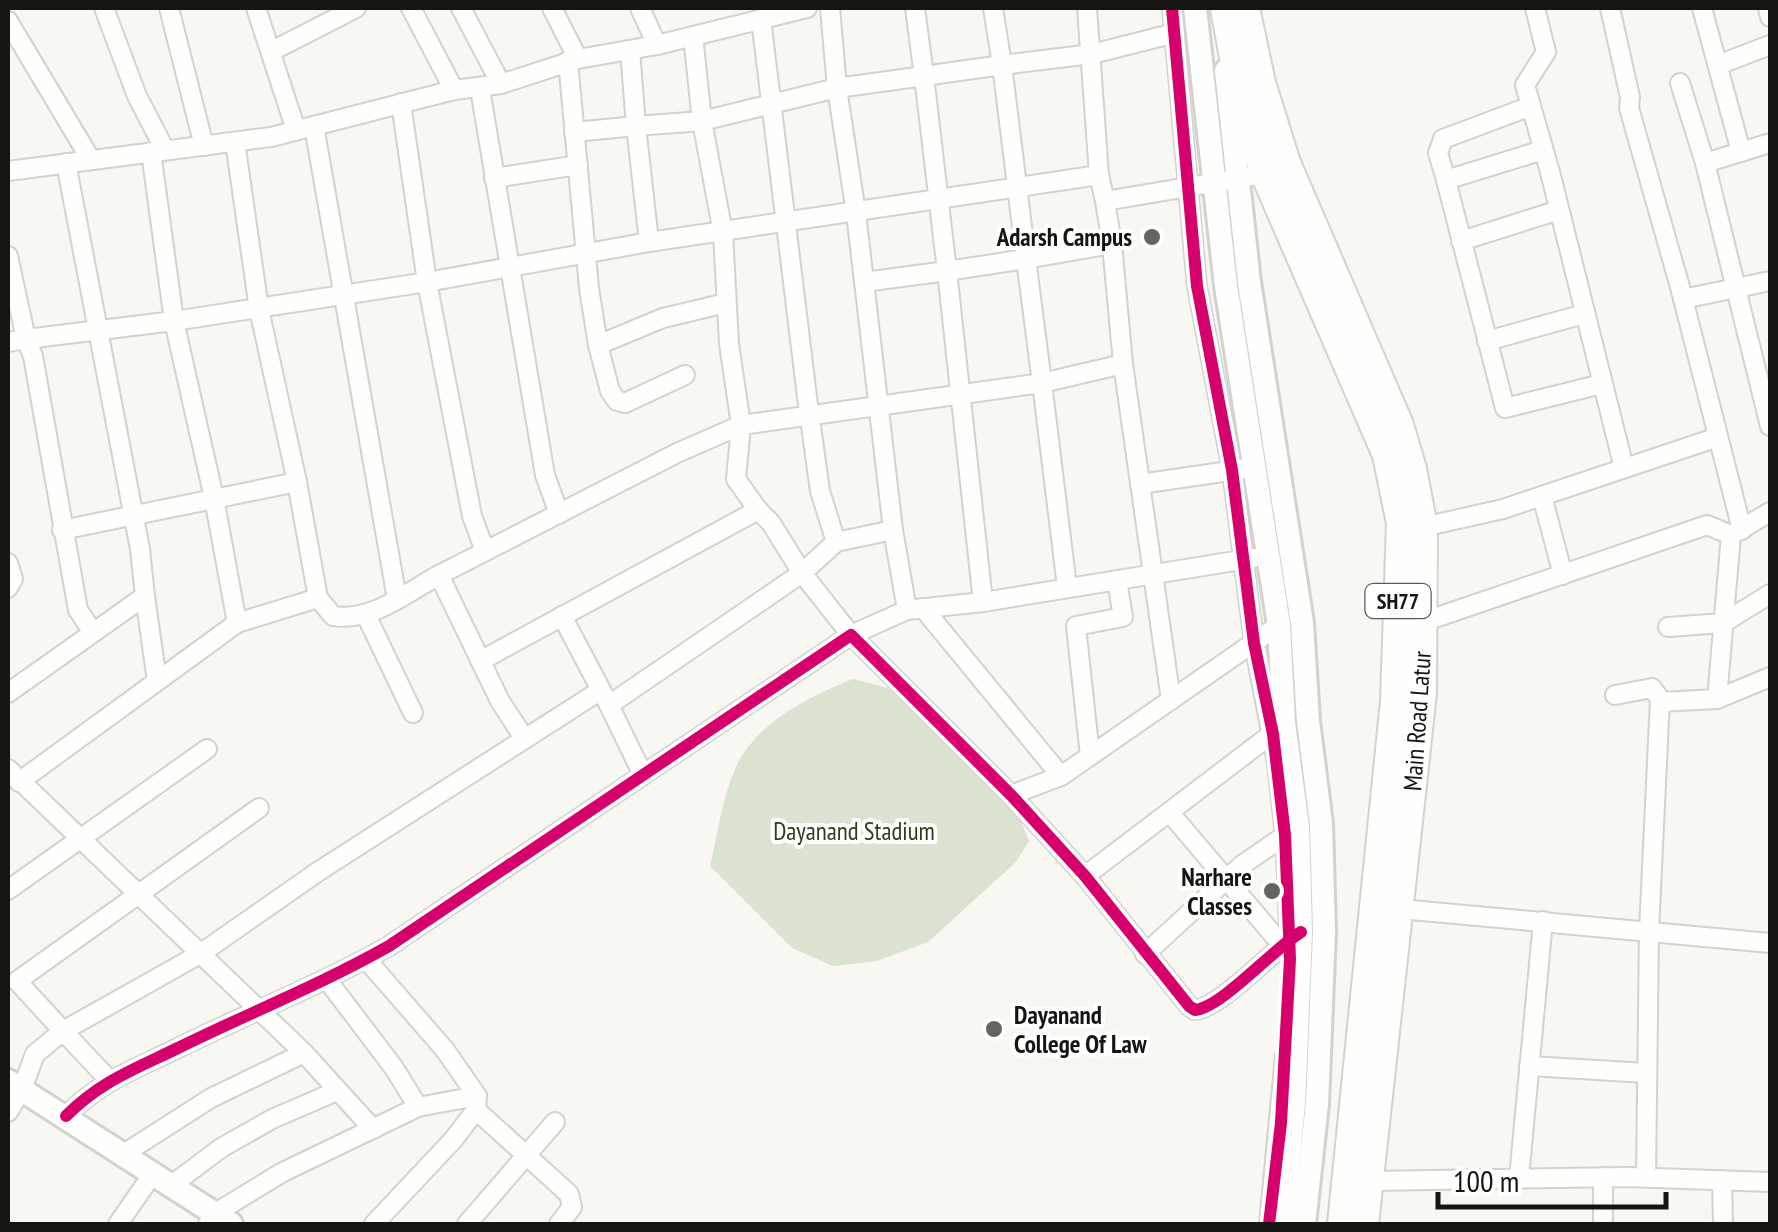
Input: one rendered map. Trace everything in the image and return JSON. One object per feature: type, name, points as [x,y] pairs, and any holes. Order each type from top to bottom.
[{"type":"main road","name":"Main Road Latur","points":[[1222,8],[1240,86],[1239,178],[1386,455],[1401,523],[1395,702],[1342,1224]]},
{"type":"main road","name":"Main Road Latur","points":[[1245,8],[1260,83],[1286,163],[1398,425],[1412,469],[1423,527],[1422,693],[1364,1224]]},
{"type":"street","points":[[104,8],[158,151],[174,320],[237,623]]},
{"type":"street","points":[[169,8],[204,146]]},
{"type":"street","points":[[256,8],[305,128],[344,297],[397,598]]},
{"type":"street","points":[[272,51],[356,8]]},
{"type":"street","points":[[411,8],[454,90]]},
{"type":"street","points":[[461,8],[501,84]]},
{"type":"street","points":[[552,8],[572,60],[574,132],[586,254],[598,345],[610,391],[617,401],[624,403],[685,375]]},
{"type":"street","points":[[640,8],[657,45]]},
{"type":"street","points":[[8,171],[236,142],[305,128],[454,90],[501,84],[572,60],[657,45],[808,8]]},
{"type":"street","points":[[830,8],[893,530],[915,609],[1061,776]]},
{"type":"street","points":[[915,8],[962,394],[982,602]]},
{"type":"street","points":[[993,8],[1067,587]]},
{"type":"street","points":[[1087,8],[1100,175],[1171,700]]},
{"type":"street","points":[[1172,8],[1197,286],[1244,469],[1282,553],[1302,623],[1308,721],[1321,824],[1324,931],[1303,1136],[1283,1224]]},
{"type":"street","points":[[1195,8],[1239,178],[1282,553],[1279,729],[1291,831],[1291,938],[1280,1124],[1269,1224]]},
{"type":"street","points":[[1536,8],[1546,52],[1525,86],[1624,468]]},
{"type":"street","points":[[1610,8],[1630,97],[1629,108],[1718,437],[1736,533],[1717,699]]},
{"type":"street","points":[[1702,8],[1741,152]]},
{"type":"street","points":[[1768,8],[1770,17]]},
{"type":"street","points":[[760,19],[820,491],[836,542]]},
{"type":"street","points":[[8,20],[92,160]]},
{"type":"street","points":[[574,132],[702,121],[837,88],[1092,54],[1174,33]]},
{"type":"street","points":[[693,36],[702,121],[724,233],[726,303],[740,425],[736,479],[850,635],[1011,795],[1085,876],[1194,1010],[1211,1005],[1291,938]]},
{"type":"street","points":[[1718,65],[1770,45]]},
{"type":"street","points":[[630,50],[649,242]]},
{"type":"street","points":[[1680,83],[1705,163],[1770,426]]},
{"type":"street","points":[[480,89],[545,474],[559,514]]},
{"type":"street","points":[[402,103],[427,282],[470,502],[485,551]]},
{"type":"street","points":[[1531,106],[1443,139],[1438,154],[1505,408],[1602,384]]},
{"type":"street","points":[[236,142],[259,310],[318,598],[333,616],[366,614],[740,425],[1042,383],[1123,364]]},
{"type":"street","points":[[1705,163],[1769,146]]},
{"type":"street","points":[[1446,180],[1543,150]]},
{"type":"street","points":[[66,163],[133,514],[157,681]]},
{"type":"street","points":[[494,178],[578,165]]},
{"type":"street","points":[[17,340],[259,310],[649,242],[1100,175]]},
{"type":"street","points":[[1104,200],[1239,178]]},
{"type":"street","points":[[1239,178],[1226,286],[1244,469],[1243,560],[1254,643],[1279,729]]},
{"type":"street","points":[[1462,241],[1559,210]]},
{"type":"street","points":[[864,282],[1112,244]]},
{"type":"street","points":[[8,256],[17,340],[33,356],[78,610],[92,631]]},
{"type":"street","points":[[1683,299],[1770,281]]},
{"type":"street","points":[[598,345],[662,318],[726,303]]},
{"type":"street","points":[[1487,342],[1584,314]]},
{"type":"street","points":[[1423,527],[1503,508],[1718,437]]},
{"type":"street","points":[[1140,484],[1244,469]]},
{"type":"street","points":[[62,530],[297,482]]},
{"type":"street","points":[[1542,496],[1564,575]]},
{"type":"street","points":[[480,661],[758,510]]},
{"type":"street","points":[[1422,622],[1706,524],[1736,533],[1770,512]]},
{"type":"street","points":[[8,1112],[15,1085],[35,1054],[63,1031],[200,954],[319,871],[524,738],[605,698],[802,573],[836,542],[893,530]]},
{"type":"street","points":[[66,1116],[92,1090],[328,981],[366,959],[850,635],[915,609],[982,602],[1282,553]]},
{"type":"street","points":[[8,563],[13,579],[8,588]]},
{"type":"street","points":[[439,575],[500,701],[524,738]]},
{"type":"street","points":[[1090,756],[1076,626],[1123,616],[1117,581]]},
{"type":"street","points":[[1668,627],[1723,623],[1770,594]]},
{"type":"street","points":[[8,693],[145,596]]},
{"type":"street","points":[[318,598],[237,623],[157,681],[11,774],[82,837],[304,1054],[373,1129]]},
{"type":"street","points":[[366,614],[413,713]]},
{"type":"street","points":[[562,616],[643,775]]},
{"type":"street","points":[[1011,795],[1061,776],[1279,625]]},
{"type":"street","points":[[1660,702],[1717,699],[1770,677]]},
{"type":"street","points":[[1614,695],[1652,688],[1660,702],[1648,931],[1646,1178]]},
{"type":"street","points":[[1085,876],[1279,729]]},
{"type":"street","points":[[8,890],[207,750]]},
{"type":"street","points":[[110,1081],[10,982],[259,808]]},
{"type":"street","points":[[1170,813],[1227,879],[1291,938],[1304,1224]]},
{"type":"street","points":[[1145,954],[1227,879],[1291,831]]},
{"type":"street","points":[[1400,909],[1770,942]]},
{"type":"street","points":[[1519,1178],[1542,922]]},
{"type":"street","points":[[366,959],[445,1050],[477,1103],[572,1198],[572,1207],[559,1224]]},
{"type":"street","points":[[328,981],[394,1068],[418,1107]]},
{"type":"street","points":[[125,1154],[211,1098],[304,1054]]},
{"type":"street","points":[[1529,1066],[1647,1073]]},
{"type":"street","points":[[15,1085],[163,1178],[218,1221],[281,1173],[418,1107],[477,1103]]},
{"type":"street","points":[[118,1224],[163,1178],[272,1119],[337,1091]]},
{"type":"street","points":[[374,1224],[453,1140],[477,1103]]},
{"type":"street","points":[[468,1224],[555,1122]]},
{"type":"street","points":[[1369,1181],[1603,1177],[1770,1182]]},
{"type":"street","points":[[1603,1177],[1603,1224]]},
{"type":"street","points":[[1722,1180],[1723,1224]]},
{"type":"green space","name":"Dayanand Stadium","points":[[853,679],[888,688],[1019,817],[1029,841],[1016,862],[928,942],[877,961],[833,966],[792,948],[710,866],[727,791],[745,751],[786,712]]},
{"type":"cycle path","points":[[1172,8],[1197,286],[1232,470],[1254,643],[1273,734],[1285,835],[1290,959],[1281,1123],[1269,1224]]},
{"type":"cycle path","points":[[66,1116],[119,1077],[389,946],[851,635],[1011,795],[1085,876],[1195,1010],[1219,999],[1301,932]]},
{"type":"place","name":"Adarsh Campus","points":[[1152,237]]},
{"type":"place","name":"Narhare Classes","points":[[1272,891]]},
{"type":"place","name":"Dayanand College Of Law","points":[[994,1029]]}]
